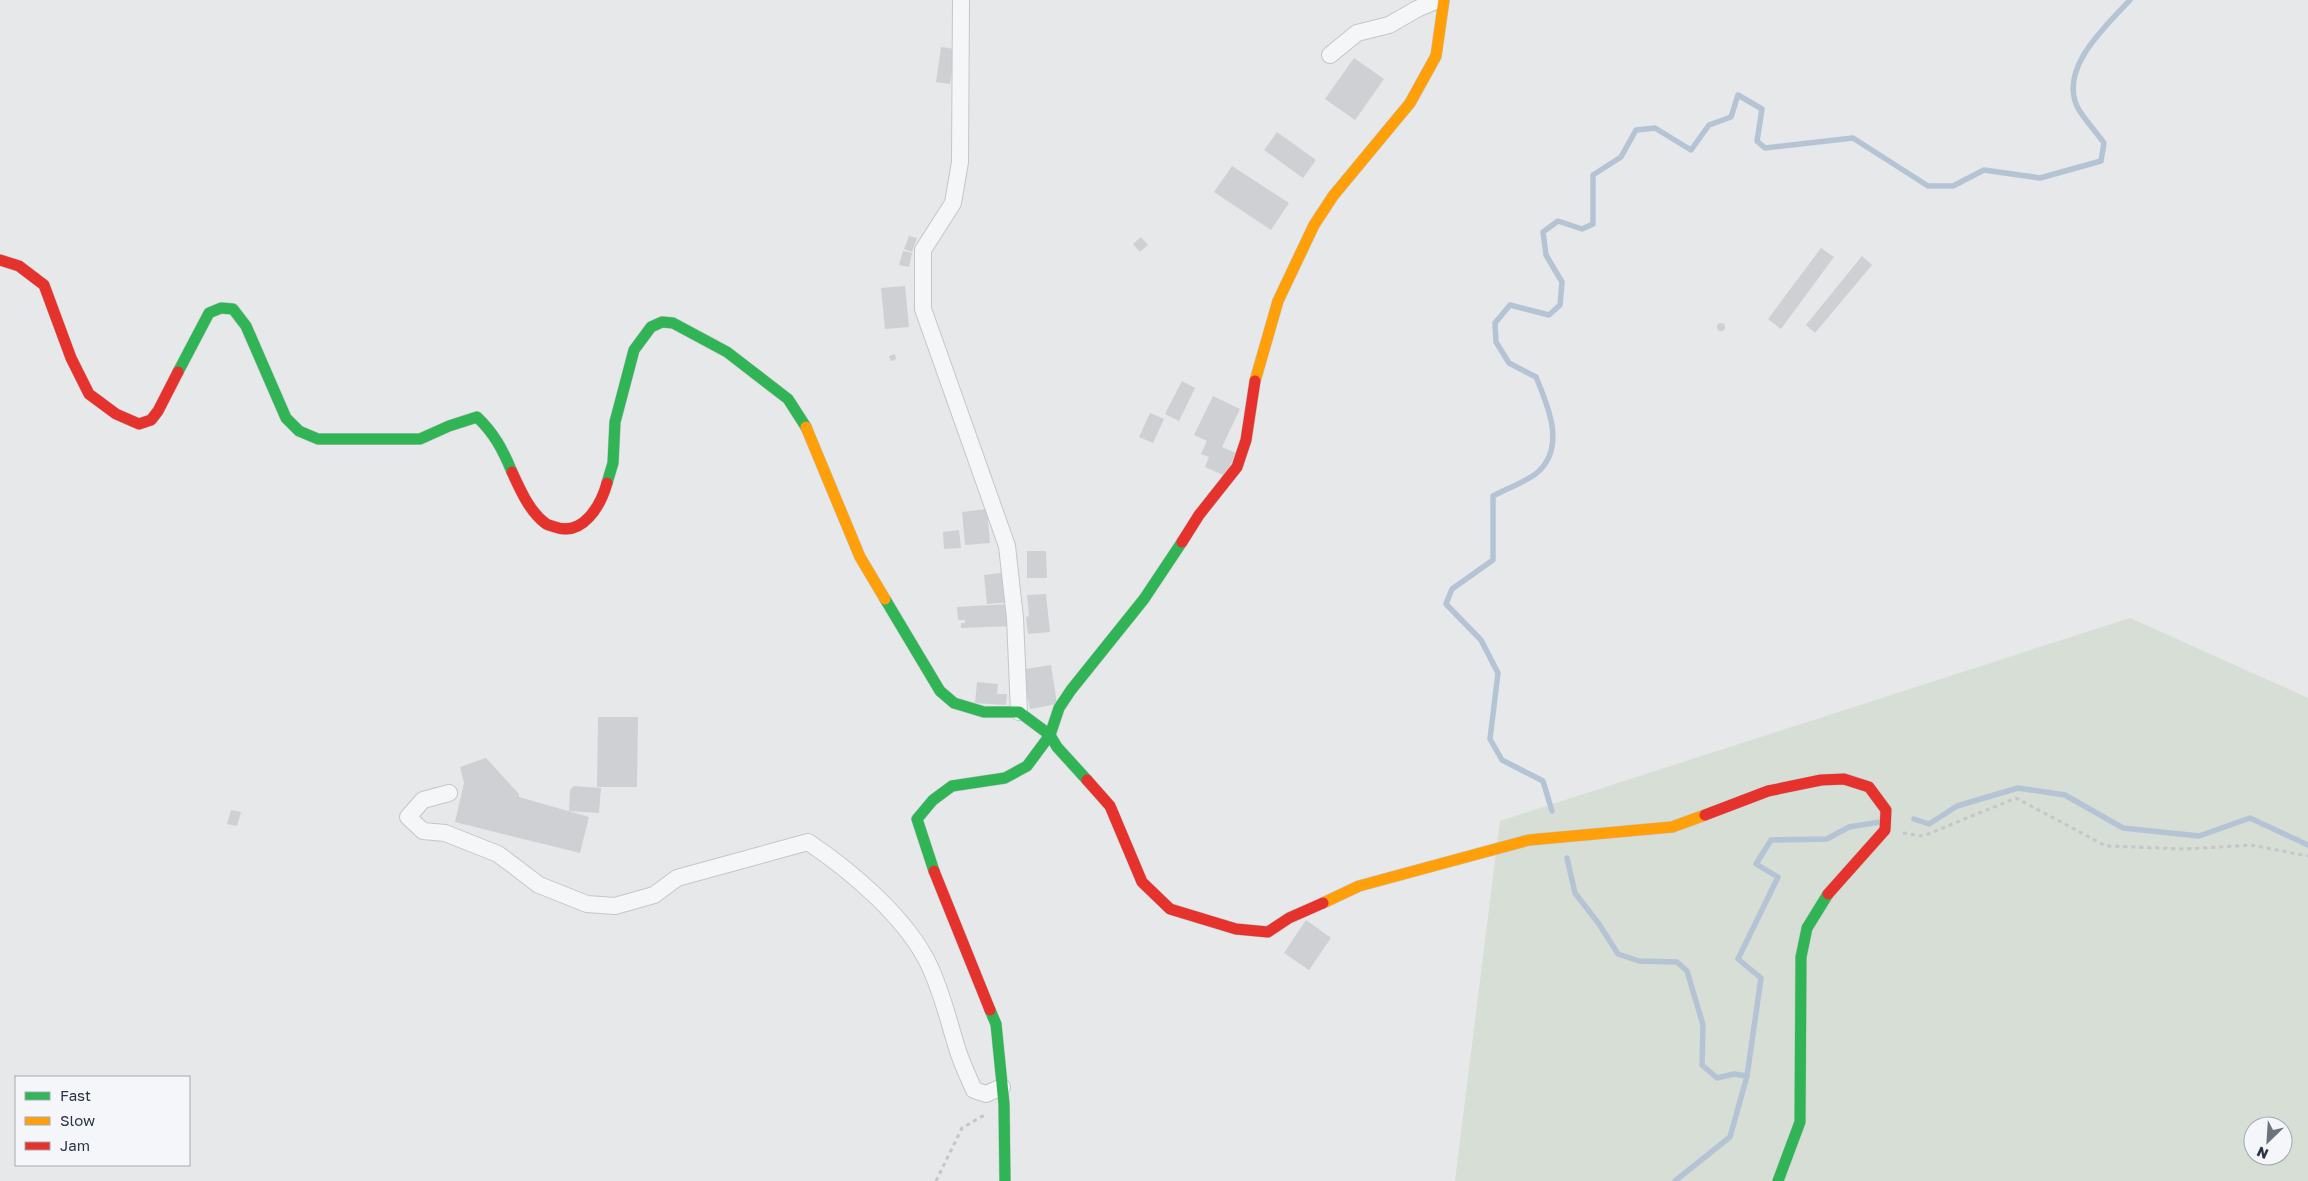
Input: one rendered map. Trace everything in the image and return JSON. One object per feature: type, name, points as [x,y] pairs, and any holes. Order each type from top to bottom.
[{"type":"street","points":[[961,0],[960,162],[953,203],[923,250],[923,309],[1007,546],[1014,618],[1019,712]]},
{"type":"street","points":[[1330,56],[1357,33],[1389,25],[1417,9],[1438,0]]},
{"type":"street","points":[[1005,1181],[1004,1104],[996,1024],[942,893],[917,819],[933,800],[952,786],[1006,778],[1027,766],[1050,735],[1059,708],[1071,690],[1144,599],[1199,515],[1237,467],[1246,440],[1257,369],[1278,301],[1314,225],[1328,203],[1410,103],[1436,56],[1442,25],[1444,0]]},
{"type":"street","points":[[0,260],[19,266],[44,285],[71,358],[89,394],[138,424],[151,420],[158,411],[209,313],[221,308],[233,309],[246,326],[286,418],[299,430],[318,439],[420,439],[449,426],[477,418],[488,427],[499,442],[523,496],[545,524],[560,529],[576,528],[593,514],[604,495],[614,463],[615,422],[634,350],[651,327],[662,322],[672,323],[727,352],[770,383],[788,399],[804,424],[860,557],[940,690],[954,703],[984,712],[1019,712],[1050,735],[1057,747],[1110,806],[1142,882],[1170,909],[1236,929],[1268,932],[1289,918],[1359,886],[1529,840],[1672,827],[1768,791],[1821,780],[1844,779],[1869,787],[1886,810],[1885,830],[1826,896],[1807,928],[1801,957],[1800,1122],[1778,1181]]},
{"type":"street","points":[[449,793],[423,800],[408,817],[423,831],[445,833],[498,854],[539,885],[587,904],[614,906],[654,895],[677,878],[808,842],[835,860],[908,929],[933,972],[947,1007],[957,1049],[974,1090],[986,1094],[1002,1087]]},
{"type":"path","points":[[1885,830],[1923,836],[2016,798],[2106,846],[2185,849],[2251,845],[2308,856]]},
{"type":"path","points":[[936,1181],[962,1128],[1004,1104]]},
{"type":"shaded area","points":[[2130,618],[2308,698],[2308,1181],[1455,1181],[1500,821]]},
{"type":"building","points":[[941,47],[955,49],[950,84],[936,82]]},
{"type":"building","points":[[1354,58],[1384,79],[1355,120],[1325,99]]},
{"type":"building","points":[[1277,132],[1316,160],[1303,178],[1264,150]]},
{"type":"building","points":[[1232,166],[1289,203],[1271,230],[1214,192]]},
{"type":"building","points":[[909,236],[917,238],[912,252],[904,249]]},
{"type":"building","points":[[1141,237],[1148,245],[1140,252],[1133,244]]},
{"type":"building","points":[[1821,248],[1834,257],[1781,329],[1768,319]]},
{"type":"building","points":[[903,251],[912,253],[909,267],[899,265]]},
{"type":"building","points":[[1862,256],[1872,265],[1815,333],[1806,325]]},
{"type":"building","points":[[905,286],[909,327],[885,329],[881,288]]},
{"type":"building","points":[[1721,323],[1725,327],[1721,331],[1717,327]]},
{"type":"building","points":[[895,354],[896,359],[891,361],[889,356]]},
{"type":"building","points":[[1182,381],[1195,388],[1179,421],[1165,414]]},
{"type":"building","points":[[1213,396],[1240,409],[1222,447],[1236,453],[1225,476],[1205,467],[1209,457],[1201,454],[1207,441],[1194,435]]},
{"type":"building","points":[[1150,413],[1164,419],[1153,443],[1139,437]]},
{"type":"building","points":[[987,509],[990,543],[965,545],[962,512]]},
{"type":"building","points":[[959,530],[961,548],[944,549],[943,532]]},
{"type":"building","points":[[1027,551],[1046,551],[1047,578],[1027,578]]},
{"type":"building","points":[[1008,572],[1011,602],[987,604],[984,575]]},
{"type":"building","points":[[1046,594],[1050,632],[1028,634],[1026,617],[1029,616],[1027,595]]},
{"type":"building","points":[[1009,604],[1011,626],[961,628],[961,623],[965,623],[965,620],[958,620],[957,607]]},
{"type":"building","points":[[1051,665],[1057,704],[1030,709],[1028,699],[1023,701],[1019,670]]},
{"type":"building","points":[[977,682],[998,684],[997,694],[1007,694],[1006,705],[975,703]]},
{"type":"building","points":[[598,717],[638,717],[637,787],[597,787]]},
{"type":"building","points":[[486,758],[519,794],[519,797],[589,817],[580,853],[455,822],[464,783],[460,767]]},
{"type":"building","points":[[574,786],[601,788],[599,813],[569,811],[570,790]]},
{"type":"building","points":[[231,810],[241,812],[237,826],[227,824]]},
{"type":"building","points":[[1306,920],[1331,938],[1309,970],[1284,953]]},
{"type":"waterway","points":[[1552,811],[1543,781],[1502,760],[1490,739],[1498,673],[1481,640],[1446,604],[1452,589],[1493,560],[1493,496],[1523,482],[1538,472],[1546,462],[1551,450],[1552,426],[1536,377],[1509,363],[1496,342],[1495,323],[1510,305],[1549,315],[1560,305],[1562,282],[1546,255],[1543,232],[1558,221],[1582,229],[1593,224],[1593,175],[1621,157],[1636,130],[1655,128],[1691,150],[1709,125],[1731,117],[1738,95],[1762,109],[1757,141],[1765,148],[1853,138],[1928,186],[1953,186],[1984,170],[2040,178],[2101,161],[2104,143],[2079,110],[2074,95],[2074,80],[2079,64],[2087,50],[2097,36],[2130,0]]},
{"type":"waterway","points":[[1914,819],[1929,824],[1957,806],[2018,788],[2065,795],[2123,828],[2199,836],[2250,818],[2308,845]]},
{"type":"waterway","points":[[1675,1181],[1730,1137],[1747,1076],[1761,978],[1738,959],[1778,877],[1756,864],[1771,840],[1827,839],[1849,827],[1880,822]]},
{"type":"waterway","points":[[1567,858],[1575,893],[1599,924],[1618,954],[1639,961],[1677,962],[1687,971],[1703,1025],[1702,1065],[1717,1078],[1734,1074],[1747,1076]]},
{"type":"traffic: fast","points":[[178,372],[209,313],[221,308],[233,309],[246,326],[286,418],[299,431],[318,439],[420,439],[449,426],[477,417],[497,442],[512,472]]},
{"type":"traffic: fast","points":[[607,483],[613,463],[615,422],[634,350],[651,327],[662,322],[673,323],[727,352],[788,399],[806,427]]},
{"type":"traffic: fast","points":[[1087,780],[1057,747],[1050,735],[1059,708],[1071,690],[1144,599],[1182,542]]},
{"type":"traffic: fast","points":[[885,599],[940,691],[954,703],[984,712],[1019,712],[1050,735],[1027,766],[1005,778],[952,786],[933,800],[917,819],[934,871]]},
{"type":"traffic: fast","points":[[1778,1181],[1800,1122],[1801,957],[1807,928],[1828,894]]},
{"type":"traffic: fast","points":[[990,1010],[996,1024],[1004,1104],[1005,1181]]},
{"type":"traffic: slow","points":[[1255,381],[1278,301],[1314,225],[1333,196],[1410,103],[1436,56],[1444,0]]},
{"type":"traffic: slow","points":[[806,427],[860,557],[885,599]]},
{"type":"traffic: slow","points":[[1323,903],[1359,886],[1529,840],[1672,827],[1705,815]]},
{"type":"traffic: jam","points":[[0,260],[19,266],[44,285],[71,358],[89,394],[116,414],[139,424],[151,420],[158,411],[178,372]]},
{"type":"traffic: jam","points":[[1182,542],[1199,515],[1237,467],[1246,440],[1255,381]]},
{"type":"traffic: jam","points":[[512,472],[526,499],[539,518],[548,525],[565,529],[574,527],[589,517],[600,501],[607,483]]},
{"type":"traffic: jam","points":[[1705,815],[1768,791],[1821,780],[1844,779],[1869,787],[1886,810],[1885,830],[1828,894]]},
{"type":"traffic: jam","points":[[1087,780],[1110,806],[1142,882],[1170,909],[1236,929],[1268,932],[1289,918],[1323,903]]},
{"type":"traffic: jam","points":[[934,871],[990,1010]]}]
